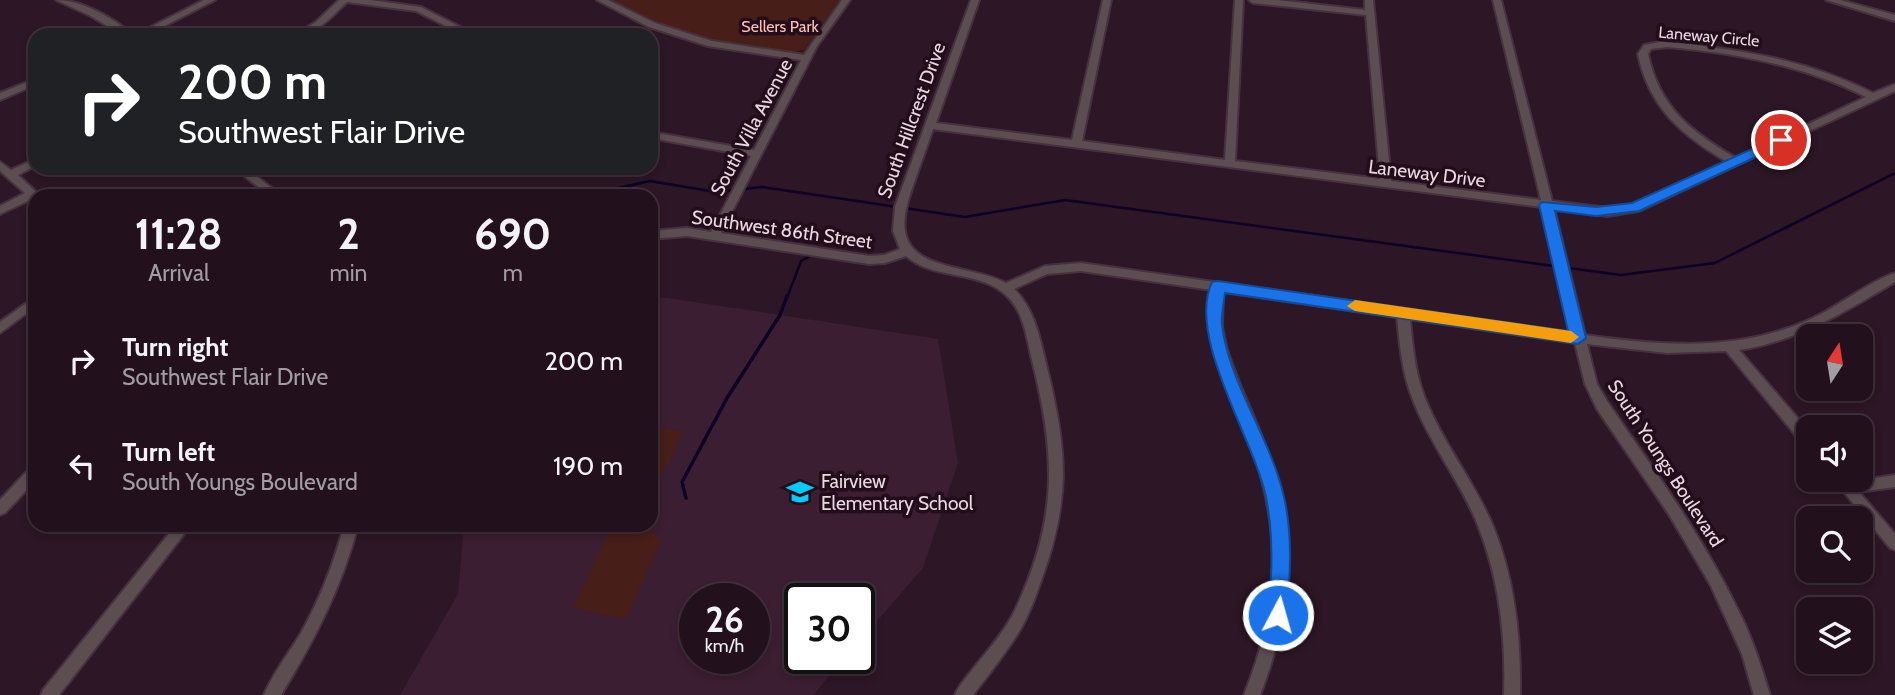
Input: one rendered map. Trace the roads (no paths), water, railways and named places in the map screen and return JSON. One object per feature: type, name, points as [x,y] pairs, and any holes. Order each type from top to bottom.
[{"type":"street","points":[[60,0],[94,14],[117,28]]},
{"type":"street","points":[[154,28],[211,0]]},
{"type":"street","points":[[312,28],[344,0]]},
{"type":"street","points":[[350,0],[418,9],[457,28]]},
{"type":"street","points":[[601,0],[652,26],[711,44],[806,58]]},
{"type":"street","name":"South Villa Avenue","points":[[714,237],[806,58],[846,0]]},
{"type":"street","name":"South Hillcrest Drive","points":[[907,251],[899,236],[897,220],[902,200],[975,0]]},
{"type":"street","points":[[1076,145],[1107,0]]},
{"type":"street","points":[[1230,165],[1239,0]]},
{"type":"street","points":[[1253,0],[1370,13]]},
{"type":"street","points":[[1369,0],[1386,185]]},
{"type":"street","name":"South Youngs Boulevard","points":[[1497,0],[1585,368],[1597,396],[1703,552],[1748,646],[1762,695]]},
{"type":"street","points":[[1830,0],[1895,18]]},
{"type":"street","name":"Laneway Circle","points":[[1735,162],[1689,133],[1668,113],[1646,65],[1643,54],[1647,47],[1672,46],[1782,59],[1824,72],[1873,97]]},
{"type":"street","points":[[0,97],[28,85]]},
{"type":"street","name":"Laneway Drive","points":[[929,125],[1596,211],[1634,208],[1895,87]]},
{"type":"street","points":[[658,136],[755,154]]},
{"type":"street","points":[[0,165],[28,190]]},
{"type":"street","points":[[10,174],[28,165]]},
{"type":"street","points":[[248,175],[268,189]]},
{"type":"street","points":[[0,210],[28,198]]},
{"type":"street","name":"Southwest 86th Street","points":[[658,234],[687,232],[869,260],[885,259],[907,251]]},
{"type":"street","points":[[907,251],[941,270],[1006,288],[1022,309],[1053,420],[1058,488],[1048,544],[1018,619],[963,695]]},
{"type":"street","points":[[1006,288],[1045,270],[1068,266],[1665,349],[1729,346],[1779,337],[1803,328],[1895,277]]},
{"type":"street","points":[[1218,286],[1214,322],[1219,353],[1263,457],[1275,497],[1283,558],[1278,615],[1252,695]]},
{"type":"street","points":[[0,329],[28,307]]},
{"type":"street","points":[[1403,313],[1410,371],[1418,398],[1477,505],[1499,566],[1510,613],[1512,695]]},
{"type":"street","points":[[1729,346],[1796,426]]},
{"type":"street","points":[[0,509],[28,479]]},
{"type":"street","points":[[1873,482],[1895,481]]},
{"type":"street","points":[[1852,492],[1895,544]]},
{"type":"street","points":[[49,695],[178,532]]},
{"type":"street","points":[[272,695],[334,586],[349,532]]},
{"type":"waterway","points":[[614,189],[650,181],[716,192],[762,187],[965,217],[1065,200],[1621,275],[1715,263],[1895,173]]},
{"type":"waterway","points":[[787,298],[801,261],[816,253]]},
{"type":"waterway","points":[[686,498],[682,482],[727,398],[780,315],[787,296]]},
{"type":"place","name":"Fairview Elementary School","points":[[800,492]]},
{"type":"park label","name":"Sellers Park","points":[[780,26]]}]
